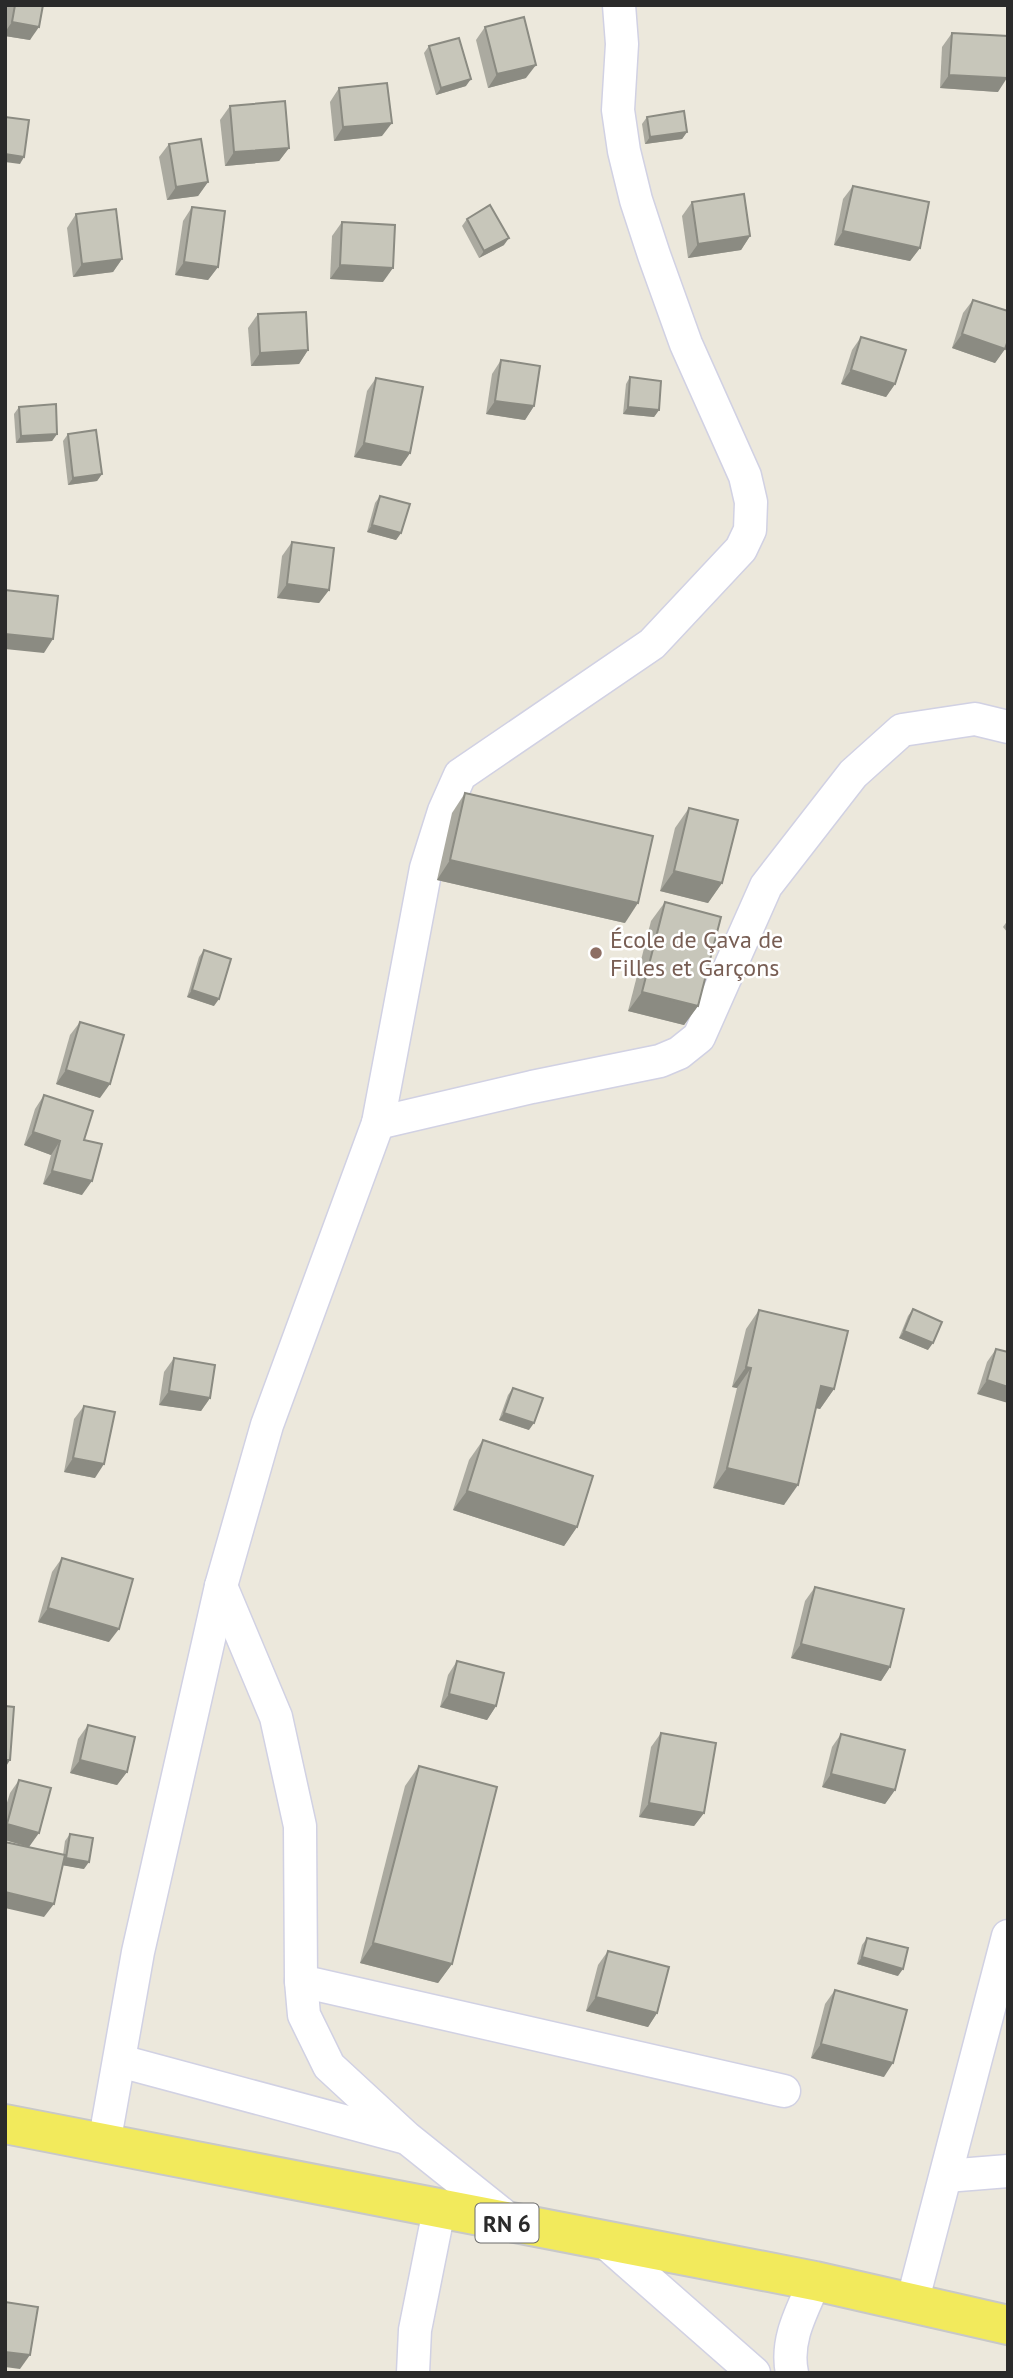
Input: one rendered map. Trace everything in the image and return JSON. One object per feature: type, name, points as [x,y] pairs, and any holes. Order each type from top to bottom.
[{"type":"main road","name":"RN 6","points":[[5,2124],[606,2243],[815,2281],[1008,2325]]},
{"type":"street","points":[[104,2144],[138,1952],[221,1586],[267,1425],[378,1124],[426,868],[444,811],[460,775],[652,644],[741,550],[750,530],[751,502],[745,476],[686,344],[636,200],[624,151],[618,110],[622,44],[619,5]]},
{"type":"street","points":[[378,1124],[532,1087],[660,1061],[679,1054],[699,1037],[766,886],[853,774],[902,730],[975,719],[1008,727]]},
{"type":"street","points":[[221,1586],[276,1717],[300,1826],[301,1981],[304,2015],[329,2066],[407,2138],[516,2225]]},
{"type":"street","points":[[912,2303],[1008,1936]]},
{"type":"street","points":[[301,1981],[785,2091]]},
{"type":"street","points":[[120,2061],[407,2138]]},
{"type":"street","points":[[946,2176],[1008,2171]]},
{"type":"street","points":[[413,2373],[415,2330],[439,2210]]},
{"type":"street","points":[[606,2243],[754,2373]]},
{"type":"street","points":[[792,2373],[789,2360],[792,2335],[815,2281]]},
{"type":"building","points":[[15,5],[43,5],[39,27],[12,22]]},
{"type":"building","points":[[524,17],[536,65],[497,74],[485,27]]},
{"type":"building","points":[[952,33],[1008,36],[1007,78],[949,75]]},
{"type":"building","points":[[459,38],[471,79],[441,88],[429,46]]},
{"type":"building","points":[[387,83],[392,123],[343,127],[339,88]]},
{"type":"building","points":[[285,101],[289,148],[234,152],[230,106]]},
{"type":"building","points":[[684,111],[687,132],[650,137],[647,117]]},
{"type":"building","points":[[5,117],[29,120],[24,157],[5,154]]},
{"type":"building","points":[[201,139],[208,182],[176,187],[169,144]]},
{"type":"building","points":[[853,186],[929,202],[920,248],[843,231]]},
{"type":"building","points":[[744,194],[750,236],[698,244],[692,202]]},
{"type":"building","points":[[490,205],[509,238],[484,251],[467,219]]},
{"type":"building","points":[[192,207],[225,211],[218,267],[184,262]]},
{"type":"building","points":[[116,209],[122,259],[82,264],[76,214]]},
{"type":"building","points":[[342,222],[395,225],[393,268],[340,265]]},
{"type":"building","points":[[973,300],[1008,311],[1008,340],[1005,349],[962,334]]},
{"type":"building","points":[[306,312],[308,350],[260,353],[258,314]]},
{"type":"building","points":[[861,337],[906,350],[895,384],[851,370]]},
{"type":"building","points":[[501,360],[540,366],[534,406],[495,401]]},
{"type":"building","points":[[630,377],[661,381],[659,410],[628,407]]},
{"type":"building","points":[[376,378],[423,387],[410,453],[364,443]]},
{"type":"building","points":[[56,404],[57,434],[21,436],[19,407]]},
{"type":"building","points":[[96,430],[102,474],[73,478],[68,434]]},
{"type":"building","points":[[380,496],[410,504],[401,533],[372,525]]},
{"type":"building","points":[[292,542],[334,548],[329,590],[287,584]]},
{"type":"building","points":[[5,590],[58,596],[53,639],[5,634]]},
{"type":"building","points":[[465,793],[653,836],[638,903],[450,860]]},
{"type":"building","points":[[689,808],[738,820],[722,883],[674,871]]},
{"type":"building","points":[[665,902],[721,917],[698,1006],[642,992]]},
{"type":"building","points":[[204,950],[231,959],[219,999],[192,990]]},
{"type":"building","points":[[80,1022],[124,1035],[110,1084],[66,1070]]},
{"type":"building","points":[[44,1095],[93,1111],[84,1140],[102,1144],[92,1181],[52,1171],[60,1141],[33,1132]]},
{"type":"building","points":[[913,1309],[942,1322],[933,1343],[904,1331]]},
{"type":"building","points":[[759,1310],[848,1331],[834,1389],[821,1386],[798,1485],[727,1468],[751,1368],[746,1367]]},
{"type":"building","points":[[996,1349],[1008,1352],[1008,1387],[987,1380]]},
{"type":"building","points":[[174,1358],[215,1365],[210,1398],[169,1391]]},
{"type":"building","points":[[513,1388],[543,1398],[534,1423],[504,1413]]},
{"type":"building","points":[[84,1406],[115,1412],[104,1464],[73,1458]]},
{"type":"building","points":[[483,1440],[593,1476],[577,1527],[467,1491]]},
{"type":"building","points":[[62,1558],[133,1579],[119,1629],[48,1608]]},
{"type":"building","points":[[815,1587],[904,1609],[890,1667],[801,1644]]},
{"type":"building","points":[[457,1661],[504,1673],[496,1706],[449,1694]]},
{"type":"building","points":[[5,1706],[14,1707],[10,1760],[5,1760]]},
{"type":"building","points":[[88,1725],[135,1737],[127,1772],[80,1760]]},
{"type":"building","points":[[661,1733],[716,1743],[704,1813],[649,1803]]},
{"type":"building","points":[[841,1734],[905,1750],[895,1790],[831,1774]]},
{"type":"building","points":[[419,1766],[497,1787],[452,1964],[373,1943]]},
{"type":"building","points":[[19,1780],[51,1788],[39,1833],[7,1824]]},
{"type":"building","points":[[70,1834],[93,1838],[89,1862],[66,1858]]},
{"type":"building","points":[[5,1842],[65,1855],[54,1904],[5,1892]]},
{"type":"building","points":[[867,1938],[908,1948],[903,1969],[862,1957]]},
{"type":"building","points":[[608,1951],[669,1967],[657,2013],[596,1997]]},
{"type":"building","points":[[835,1990],[907,2010],[893,2063],[821,2044]]},
{"type":"building","points":[[5,2302],[38,2307],[30,2355],[5,2352]]},
{"type":"place","name":"École de Çava de Filles et Garçons","points":[[596,953]]}]
